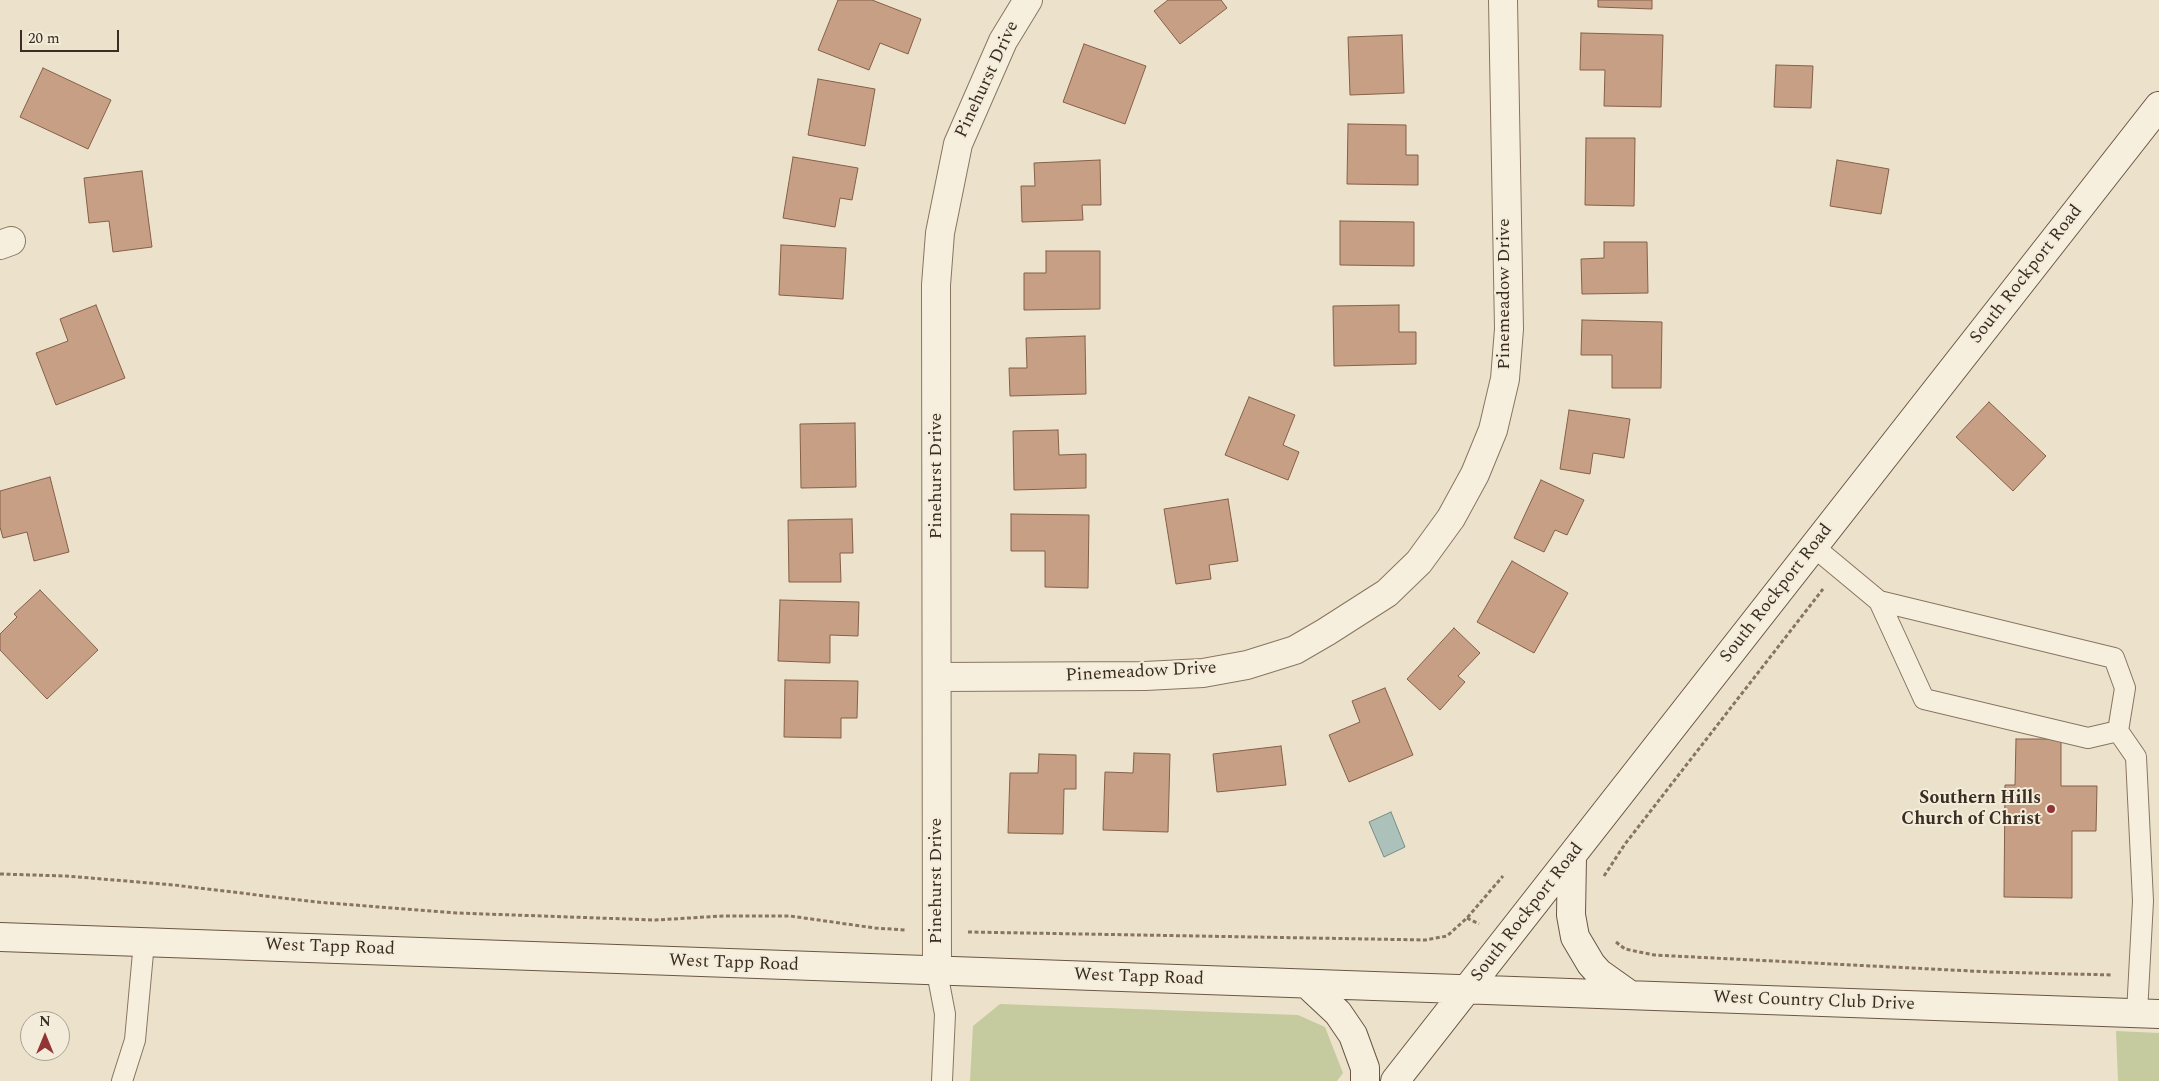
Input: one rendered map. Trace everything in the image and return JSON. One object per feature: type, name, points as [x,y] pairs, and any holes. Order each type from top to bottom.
[{"type":"street","name":"Pinehurst Drive","points":[[937,972],[936,285],[940,233],[958,144],[1003,40],[1028,0]]},
{"type":"street","name":"Pinemeadow Drive","points":[[937,677],[1203,674],[1246,665],[1295,650],[1326,632],[1387,592],[1420,562],[1452,518],[1475,474],[1493,430],[1505,379],[1508,329],[1503,0]]},
{"type":"street","name":"South Rockport Road","points":[[1395,1081],[2159,106]]},
{"type":"street","points":[[1572,857],[1571,915],[1575,937],[1591,964],[1599,973],[1630,995]]},
{"type":"street","name":"West Tapp Road","points":[[0,937],[937,972],[1468,989]]},
{"type":"street","points":[[1307,984],[1338,1013],[1353,1034],[1364,1068],[1365,1081]]},
{"type":"street","name":"West Country Club Drive","points":[[1468,989],[2148,1013]]},
{"type":"lane","points":[[1814,547],[1879,601],[1924,699],[2088,738],[2118,732]]},
{"type":"lane","points":[[1879,601],[2114,658],[2125,688],[2118,732],[2136,757],[2143,901],[2139,976],[2148,1013]]},
{"type":"lane","points":[[122,1081],[135,1040],[144,942]]},
{"type":"lane","points":[[937,972],[945,1014],[942,1081]]},
{"type":"path","points":[[1600,881],[1625,844],[1840,568]]},
{"type":"path","points":[[0,874],[66,876],[174,885],[316,902],[457,913],[655,920],[722,916],[790,916],[875,928],[937,932],[1324,940],[1425,940],[1447,936],[1467,918],[1503,876]]},
{"type":"path","points":[[1612,939],[1625,949],[1654,955],[1991,972],[2139,976]]},
{"type":"green space","points":[[1000,1004],[1298,1015],[1325,1027],[1343,1073],[1337,1081],[970,1081],[973,1026]]},
{"type":"green space","points":[[2116,1031],[2159,1033],[2159,1081],[2118,1081]]},
{"type":"water","points":[[1391,812],[1405,847],[1384,857],[1369,822]]},
{"type":"building","points":[[838,0],[872,0],[921,19],[908,54],[880,43],[869,70],[818,50]]},
{"type":"building","points":[[1168,0],[1221,0],[1227,8],[1180,44],[1154,11]]},
{"type":"building","points":[[1598,0],[1652,0],[1652,9],[1598,7]]},
{"type":"building","points":[[1581,33],[1663,35],[1661,107],[1604,106],[1605,70],[1580,70]]},
{"type":"building","points":[[1402,35],[1404,93],[1350,95],[1348,37]]},
{"type":"building","points":[[1084,44],[1146,66],[1125,124],[1063,102]]},
{"type":"building","points":[[1776,65],[1813,66],[1811,108],[1774,107]]},
{"type":"building","points":[[43,68],[111,100],[88,149],[20,117]]},
{"type":"building","points":[[818,79],[875,89],[865,146],[808,135]]},
{"type":"building","points":[[1348,124],[1406,125],[1406,155],[1418,155],[1418,185],[1347,184]]},
{"type":"building","points":[[1586,138],[1635,138],[1634,206],[1585,205]]},
{"type":"building","points":[[793,157],[858,168],[852,200],[840,198],[835,227],[783,218]]},
{"type":"building","points":[[1100,160],[1101,205],[1082,205],[1083,220],[1022,222],[1021,186],[1035,186],[1034,163]]},
{"type":"building","points":[[1837,160],[1889,169],[1881,214],[1830,206]]},
{"type":"building","points":[[142,171],[152,247],[113,252],[109,221],[89,223],[84,178]]},
{"type":"building","points":[[1340,221],[1414,222],[1414,266],[1340,265]]},
{"type":"building","points":[[1604,242],[1647,242],[1648,293],[1582,294],[1581,259],[1604,258]]},
{"type":"building","points":[[781,245],[846,248],[843,299],[779,295]]},
{"type":"building","points":[[1046,251],[1100,251],[1100,309],[1024,310],[1024,273],[1046,273]]},
{"type":"building","points":[[96,305],[125,378],[56,405],[36,353],[68,341],[60,319]]},
{"type":"building","points":[[1399,305],[1399,332],[1416,332],[1416,364],[1334,366],[1333,306]]},
{"type":"building","points":[[1582,320],[1662,322],[1661,388],[1612,388],[1612,355],[1581,355]]},
{"type":"building","points":[[1085,336],[1086,394],[1010,396],[1009,368],[1027,368],[1026,338]]},
{"type":"building","points":[[1249,397],[1295,415],[1283,445],[1299,452],[1288,480],[1225,455]]},
{"type":"building","points":[[1989,402],[2046,456],[2013,491],[1956,437]]},
{"type":"building","points":[[1569,410],[1630,419],[1624,458],[1593,453],[1590,474],[1560,469]]},
{"type":"building","points":[[855,423],[856,487],[801,488],[800,424]]},
{"type":"building","points":[[1058,430],[1059,455],[1086,454],[1086,488],[1014,490],[1013,431]]},
{"type":"building","points":[[50,477],[69,552],[34,561],[27,532],[3,538],[0,527],[0,491]]},
{"type":"building","points":[[1541,480],[1584,500],[1567,535],[1555,530],[1544,552],[1514,538]]},
{"type":"building","points":[[1228,499],[1238,561],[1209,565],[1211,579],[1176,584],[1164,509]]},
{"type":"building","points":[[1011,514],[1089,515],[1088,588],[1045,587],[1045,551],[1011,551]]},
{"type":"building","points":[[852,519],[853,553],[840,553],[841,582],[789,582],[788,520]]},
{"type":"building","points":[[1512,561],[1568,593],[1534,653],[1477,622]]},
{"type":"building","points":[[40,590],[98,650],[47,699],[0,650],[0,634],[17,617],[14,614]]},
{"type":"building","points":[[780,600],[859,602],[858,636],[830,635],[830,663],[778,661]]},
{"type":"building","points":[[1454,628],[1480,653],[1458,676],[1465,682],[1440,710],[1407,679]]},
{"type":"building","points":[[785,680],[858,681],[857,718],[841,718],[841,738],[784,737]]},
{"type":"building","points":[[1385,688],[1413,755],[1349,782],[1329,735],[1360,722],[1352,701]]},
{"type":"building","name":"Southern Hills Church of Christ","points":[[2016,739],[2061,739],[2061,786],[2097,786],[2096,831],[2072,831],[2072,898],[2004,897],[2005,785],[2015,785]]},
{"type":"building","points":[[1281,746],[1286,785],[1217,792],[1213,754]]},
{"type":"building","points":[[1134,753],[1170,754],[1168,832],[1103,830],[1105,772],[1133,773]]},
{"type":"building","points":[[1039,754],[1076,755],[1076,789],[1064,789],[1063,834],[1008,833],[1010,773],[1038,773]]},
{"type":"place","name":"Southern Hills Church of Christ","points":[[2051,809]]}]
